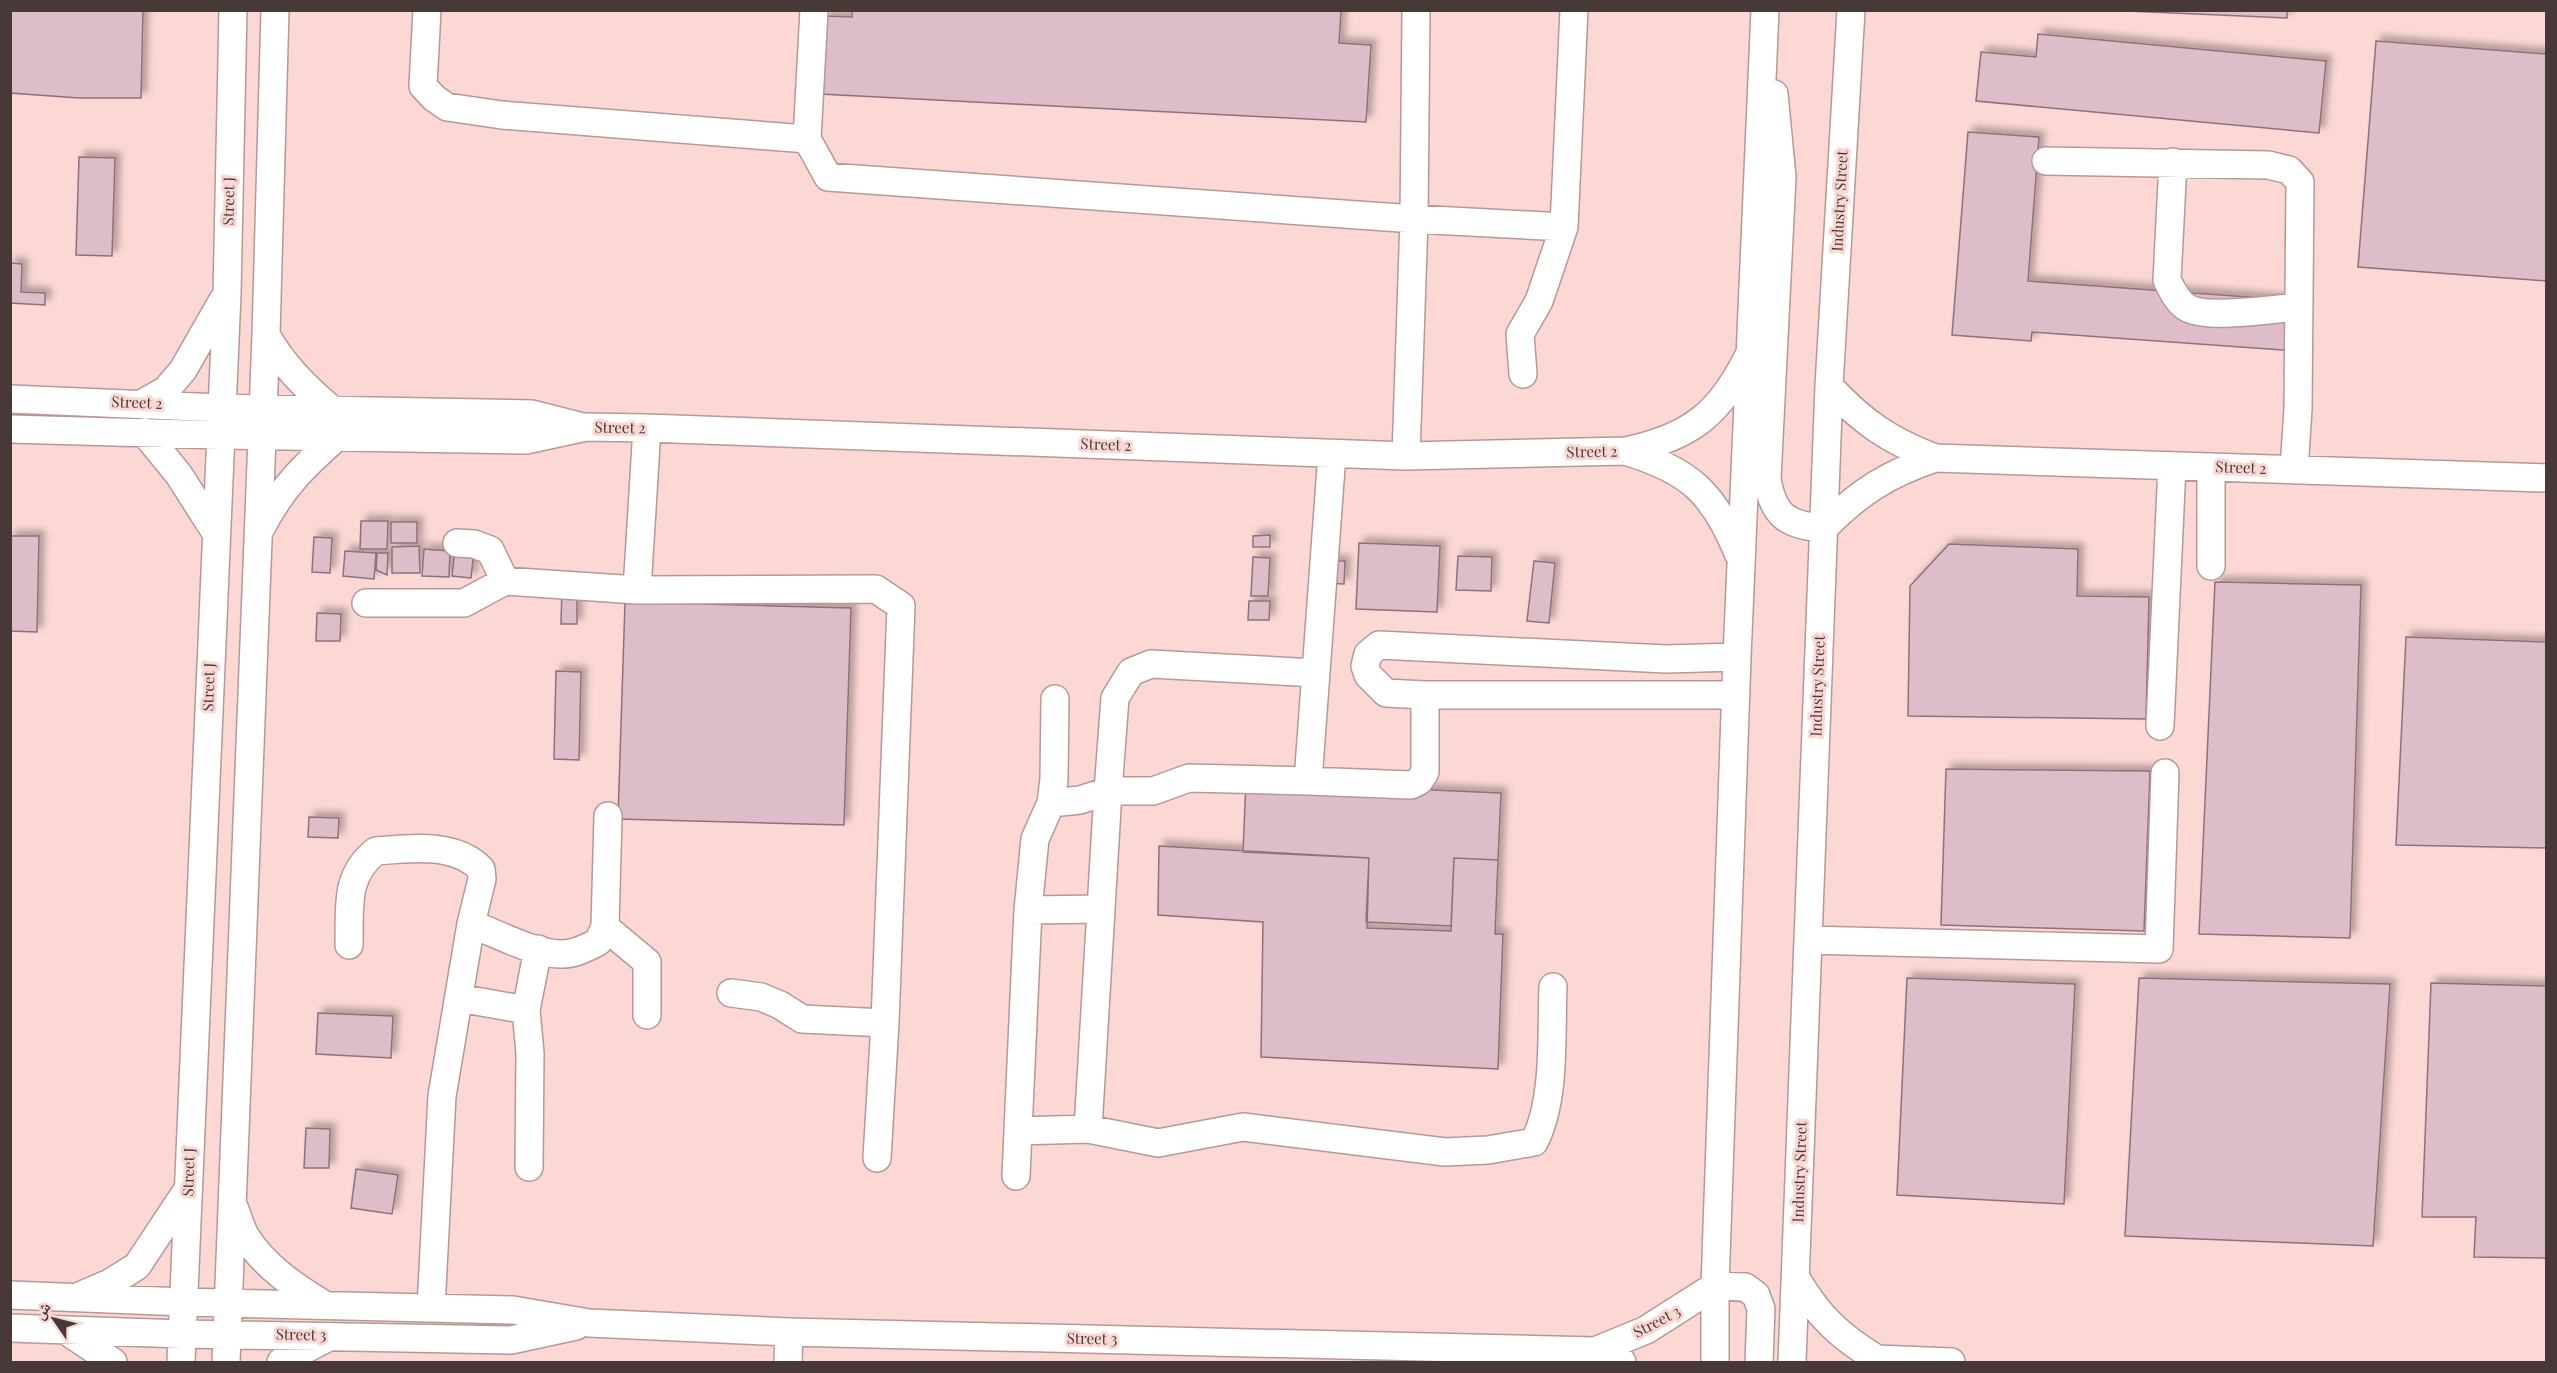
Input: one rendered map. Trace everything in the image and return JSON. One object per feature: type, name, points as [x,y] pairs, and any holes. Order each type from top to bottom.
[{"type":"street","name":"Street J","points":[[181,1362],[227,294],[233,10]]},
{"type":"street","points":[[225,1362],[266,335],[275,10]]},
{"type":"street","points":[[427,10],[423,86],[447,107],[502,115],[807,139]]},
{"type":"street","points":[[814,10],[807,139],[828,177],[1414,219],[1564,227]]},
{"type":"street","points":[[1406,456],[1414,219],[1416,10]]},
{"type":"street","points":[[1523,374],[1520,334],[1539,301],[1564,227],[1574,10]]},
{"type":"street","points":[[1715,1362],[1715,1286],[1737,657],[1765,10]]},
{"type":"street","name":"Industry Street","points":[[1792,1362],[1829,386],[1851,10]]},
{"type":"street","points":[[1763,44],[1776,103],[1782,177],[1767,479],[1771,500],[1780,513],[1791,522],[1806,527],[1824,528]]},
{"type":"street","points":[[2046,161],[2268,165],[2289,170],[2300,182],[2298,409],[2294,470]]},
{"type":"street","points":[[2173,162],[2167,280],[2175,295],[2187,308],[2210,314],[2298,307]]},
{"type":"street","points":[[143,403],[166,390],[183,370],[227,294]]},
{"type":"street","points":[[266,335],[292,373],[331,408]]},
{"type":"street","name":"Street 2","points":[[10,399],[221,408],[331,408],[532,414],[586,427],[1332,454],[1406,456],[1626,451],[1658,444],[1688,430],[1714,410],[1734,384],[1749,355]]},
{"type":"street","name":"Street 2","points":[[1829,386],[1851,410],[1877,430],[1905,446],[1935,458],[2547,478]]},
{"type":"street","name":"Street 2","points":[[10,429],[526,440],[586,427]]},
{"type":"street","points":[[637,590],[647,428]]},
{"type":"street","points":[[144,432],[179,475],[216,533]]},
{"type":"street","points":[[258,534],[273,504],[290,481],[338,435]]},
{"type":"street","name":"Street 2","points":[[1626,451],[1660,462],[1691,480],[1714,506],[1741,562]]},
{"type":"street","points":[[1308,781],[1332,454]]},
{"type":"street","name":"Street 2","points":[[1824,528],[1847,504],[1874,484],[1904,469],[1935,458]]},
{"type":"street","points":[[2160,726],[2172,466]]},
{"type":"street","points":[[2211,467],[2211,566]]},
{"type":"street","points":[[458,543],[490,550],[505,581]]},
{"type":"street","points":[[366,603],[464,603],[505,581],[637,590],[876,589],[901,606],[885,1023],[877,1158]]},
{"type":"street","points":[[1736,695],[1386,693],[1368,675],[1365,666],[1368,654],[1379,645],[1666,659],[1737,657]]},
{"type":"street","points":[[1088,1129],[1115,698],[1131,672],[1151,664],[1316,673]]},
{"type":"street","points":[[1051,803],[1080,800],[1108,791],[1153,792],[1189,778],[1411,785],[1419,782],[1425,772],[1425,695]]},
{"type":"street","points":[[1016,1176],[1028,910],[1035,839],[1051,803],[1054,779],[1055,699]]},
{"type":"street","points":[[1808,940],[2159,949],[2165,773]]},
{"type":"street","points":[[471,924],[538,950],[559,954],[578,952],[598,942],[605,927],[608,816]]},
{"type":"street","points":[[349,945],[351,884],[359,868],[376,851],[444,849],[475,862],[481,869],[482,879],[471,924],[442,1096],[431,1308]]},
{"type":"street","points":[[1028,910],[1101,909]]},
{"type":"street","points":[[605,927],[647,962],[647,1015]]},
{"type":"street","points":[[529,1167],[530,1053],[526,1010],[538,950]]},
{"type":"street","points":[[1018,1131],[1088,1129],[1158,1143],[1243,1127],[1445,1152],[1488,1150],[1534,1142],[1542,1127],[1547,1107],[1553,987]]},
{"type":"street","points":[[731,993],[761,997],[780,1005],[802,1019],[885,1023]]},
{"type":"street","points":[[459,998],[526,1010]]},
{"type":"street","points":[[78,1297],[110,1283],[137,1266],[188,1190]]},
{"type":"street","points":[[232,1202],[246,1236],[264,1260],[289,1283],[324,1305]]},
{"type":"street","points":[[1796,1278],[1811,1303],[1829,1325],[1873,1361],[1951,1362]]},
{"type":"street","points":[[1715,1286],[1745,1287],[1756,1294],[1761,1309],[1759,1362]]},
{"type":"street","name":"Street 3","points":[[1594,1351],[1654,1325],[1715,1286]]},
{"type":"street","name":"Street 3","points":[[10,1295],[184,1302],[513,1310],[589,1323],[789,1332],[1594,1351],[1623,1362]]},
{"type":"street","name":"Street 3","points":[[10,1328],[183,1334],[511,1340],[589,1323]]},
{"type":"street","points":[[64,1329],[113,1362]]},
{"type":"street","points":[[788,1362],[789,1332]]},
{"type":"street","points":[[281,1362],[330,1336]]},
{"type":"building","points":[[10,10],[143,10],[141,98],[79,98],[10,93]]},
{"type":"building","points":[[852,10],[1341,10],[1339,43],[1371,45],[1366,122],[820,94],[825,16],[852,17]]},
{"type":"building","points":[[2104,10],[2287,10],[2287,18]]},
{"type":"building","points":[[2038,34],[2326,61],[2319,133],[1976,101],[1981,52],[2036,57]]},
{"type":"building","points":[[2376,41],[2546,54],[2546,281],[2358,267]]},
{"type":"building","points":[[1968,132],[2039,137],[2028,281],[2302,301],[2298,351],[2032,332],[2031,341],[1952,335]]},
{"type":"building","points":[[79,157],[115,158],[112,256],[76,255]]},
{"type":"building","points":[[10,263],[22,264],[21,292],[45,293],[45,305],[10,303]]},
{"type":"building","points":[[361,521],[388,521],[387,549],[360,549]]},
{"type":"building","points":[[391,522],[417,522],[417,543],[391,543]]},
{"type":"building","points":[[1270,535],[1270,547],[1253,547],[1253,536]]},
{"type":"building","points":[[10,536],[39,536],[37,632],[10,631]]},
{"type":"building","points":[[314,537],[332,538],[330,573],[312,572]]},
{"type":"building","points":[[1359,543],[1440,546],[1437,612],[1356,609]]},
{"type":"building","points":[[1949,544],[2078,549],[2077,596],[2149,597],[2146,719],[1908,716],[1910,586]]},
{"type":"building","points":[[419,546],[420,573],[392,573],[392,547]]},
{"type":"building","points":[[455,548],[474,550],[471,578],[452,576]]},
{"type":"building","points":[[424,549],[450,551],[449,577],[422,576]]},
{"type":"building","points":[[345,551],[376,553],[374,579],[343,576]]},
{"type":"building","points":[[377,553],[388,553],[387,575],[376,570]]},
{"type":"building","points":[[1458,556],[1492,557],[1491,591],[1456,590]]},
{"type":"building","points":[[1253,557],[1270,558],[1268,596],[1251,596]]},
{"type":"building","points":[[1325,561],[1345,561],[1344,584],[1324,583]]},
{"type":"building","points":[[1534,561],[1555,563],[1549,623],[1527,621]]},
{"type":"building","points":[[2215,582],[2361,585],[2350,938],[2199,934]]},
{"type":"building","points":[[562,586],[577,587],[577,624],[561,624]]},
{"type":"building","points":[[1249,601],[1270,601],[1269,620],[1248,620]]},
{"type":"building","points":[[625,602],[851,608],[844,825],[618,819]]},
{"type":"building","points":[[317,613],[341,614],[340,641],[316,641]]},
{"type":"building","points":[[2406,637],[2546,642],[2546,848],[2396,845]]},
{"type":"building","points":[[556,671],[581,672],[579,760],[554,759]]},
{"type":"building","points":[[1946,769],[2150,771],[2144,931],[1941,925]]},
{"type":"building","points":[[1246,782],[1501,793],[1498,860],[1454,858],[1451,926],[1366,922],[1369,858],[1243,852]]},
{"type":"building","points":[[309,817],[339,818],[338,838],[308,837]]},
{"type":"building","points":[[1159,846],[1369,858],[1367,928],[1451,931],[1454,858],[1498,860],[1495,934],[1503,934],[1498,1069],[1261,1057],[1263,922],[1158,915]]},
{"type":"building","points":[[1907,978],[2075,984],[2064,1204],[1897,1195]]},
{"type":"building","points":[[2139,978],[2390,984],[2373,1246],[2125,1236]]},
{"type":"building","points":[[2431,983],[2546,986],[2546,1258],[2474,1257],[2476,1217],[2422,1217]]},
{"type":"building","points":[[318,1013],[393,1016],[391,1058],[316,1054]]},
{"type":"building","points":[[306,1128],[330,1129],[329,1168],[304,1168]]},
{"type":"building","points":[[356,1169],[398,1175],[392,1214],[351,1208]]}]
